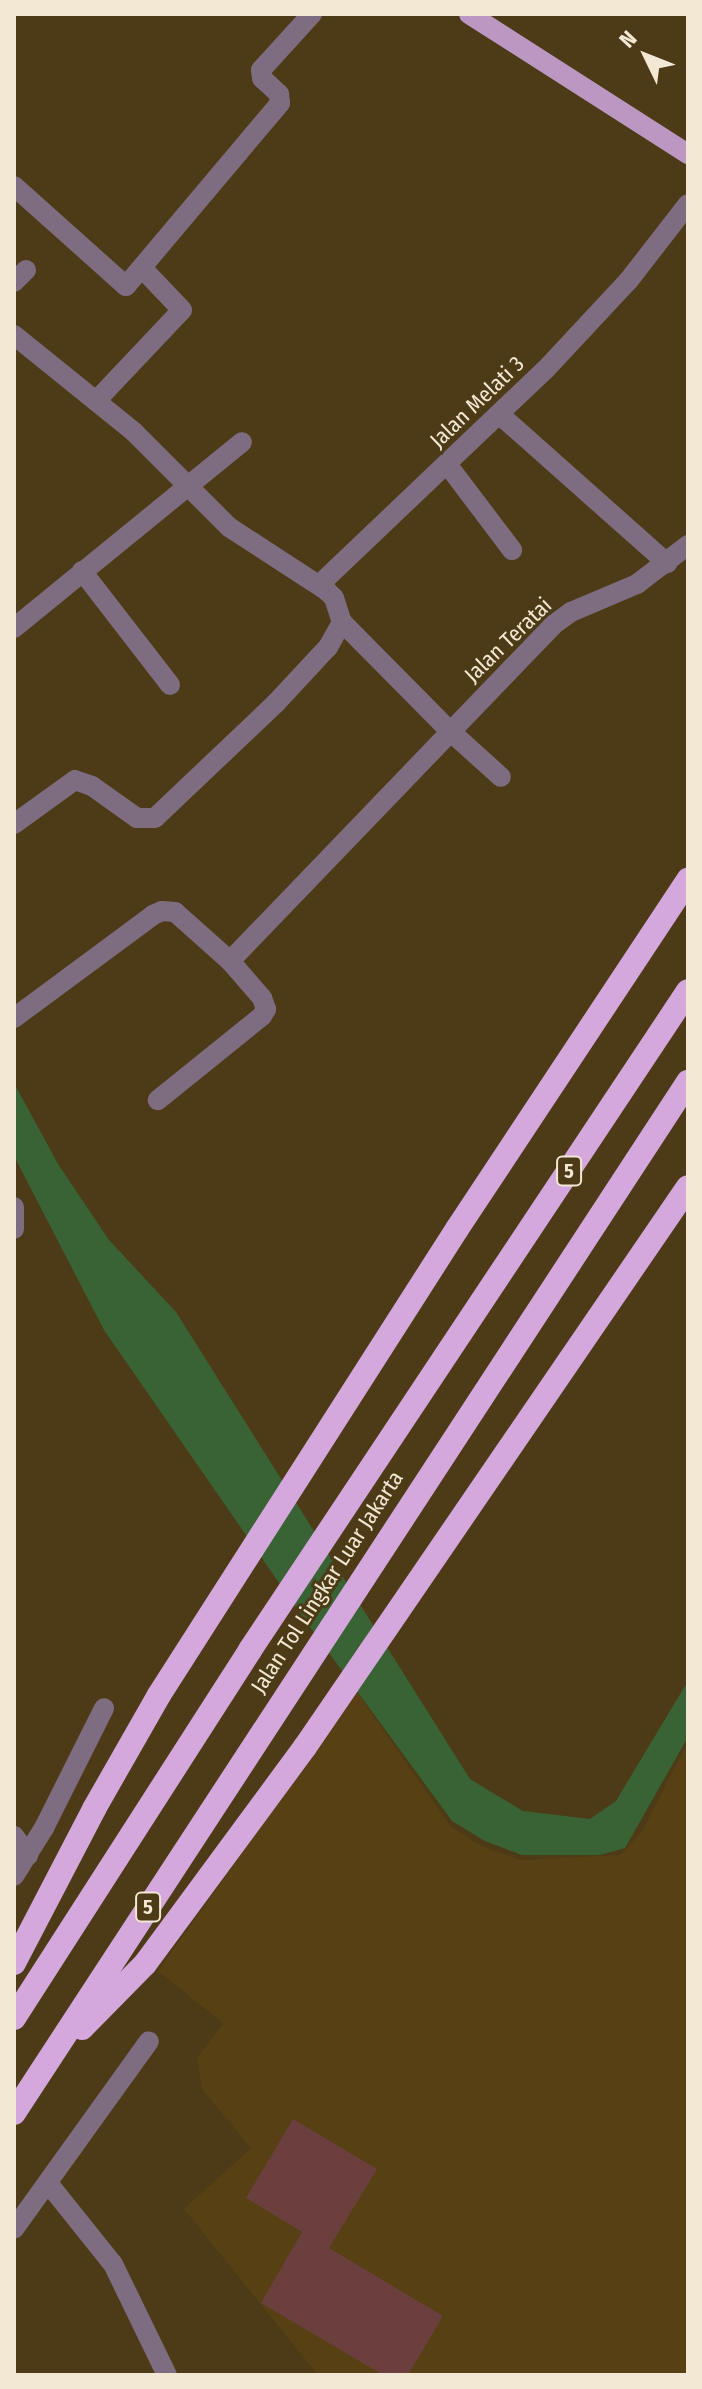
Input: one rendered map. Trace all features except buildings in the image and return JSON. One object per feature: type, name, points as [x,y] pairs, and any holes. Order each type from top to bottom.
[{"type":"highway","points":[[14,1963],[94,1809],[159,1695],[466,1216],[688,880]]},
{"type":"highway","name":"Jalan Tol Lingkar Luar Jakarta","points":[[14,2018],[250,1650],[688,991]]},
{"type":"highway","name":"Jalan Tol Lingkar Luar Jakarta","points":[[14,2113],[391,1531],[688,1082]]},
{"type":"highway","points":[[47,2064],[145,1964],[305,1747],[688,1187]]},
{"type":"main road","points":[[469,14],[688,154]]},
{"type":"street","points":[[14,186],[126,286],[280,103],[279,94],[262,78],[261,70],[312,14]]},
{"type":"street","name":"Jalan Melati 3","points":[[319,585],[499,414],[658,246],[688,204]]},
{"type":"street","name":"Jalan Melati 3","points":[[658,246],[670,239],[688,216]]},
{"type":"street","points":[[96,401],[182,310],[142,268]]},
{"type":"street","points":[[14,335],[134,432],[188,488],[260,551],[319,585],[334,598],[342,622],[451,732],[501,777]]},
{"type":"street","points":[[499,414],[667,563]]},
{"type":"street","points":[[14,628],[242,442]]},
{"type":"street","points":[[447,464],[512,550]]},
{"type":"street","name":"Jalan Teratai","points":[[230,961],[553,625],[571,612],[637,584],[688,545]]},
{"type":"street","points":[[82,571],[170,685]]},
{"type":"street","points":[[14,824],[75,780],[88,783],[137,818],[155,818],[276,703],[328,647],[342,622]]},
{"type":"street","points":[[14,1018],[162,911],[180,915],[230,961],[262,998],[265,1012],[158,1100]]},
{"type":"street","points":[[14,1207],[14,1229]]},
{"type":"street","points":[[14,1876],[28,1855],[104,1708]]},
{"type":"street","points":[[14,1836],[28,1855]]},
{"type":"street","points":[[14,2229],[149,2041]]},
{"type":"street","points":[[48,2183],[113,2264],[167,2375]]},
{"type":"shaded area","points":[[14,1083],[58,1164],[109,1240],[176,1312],[470,1779],[523,1811],[590,1819],[616,1801],[688,1681],[688,1737],[625,1848],[600,1855],[522,1855],[485,1841],[452,1821],[302,1616],[104,1330],[14,1156]]},
{"type":"shaded area","points":[[357,1692],[450,1826],[483,1847],[521,1860],[620,1855],[641,1833],[688,1742],[688,2375],[318,2375],[184,2209],[251,2148],[202,2089],[197,2058],[223,2023],[158,1971]]},
{"type":"shaded area","points":[[293,2119],[377,2169],[329,2248],[443,2316],[408,2375],[383,2375],[261,2303],[302,2232],[246,2198]]}]
